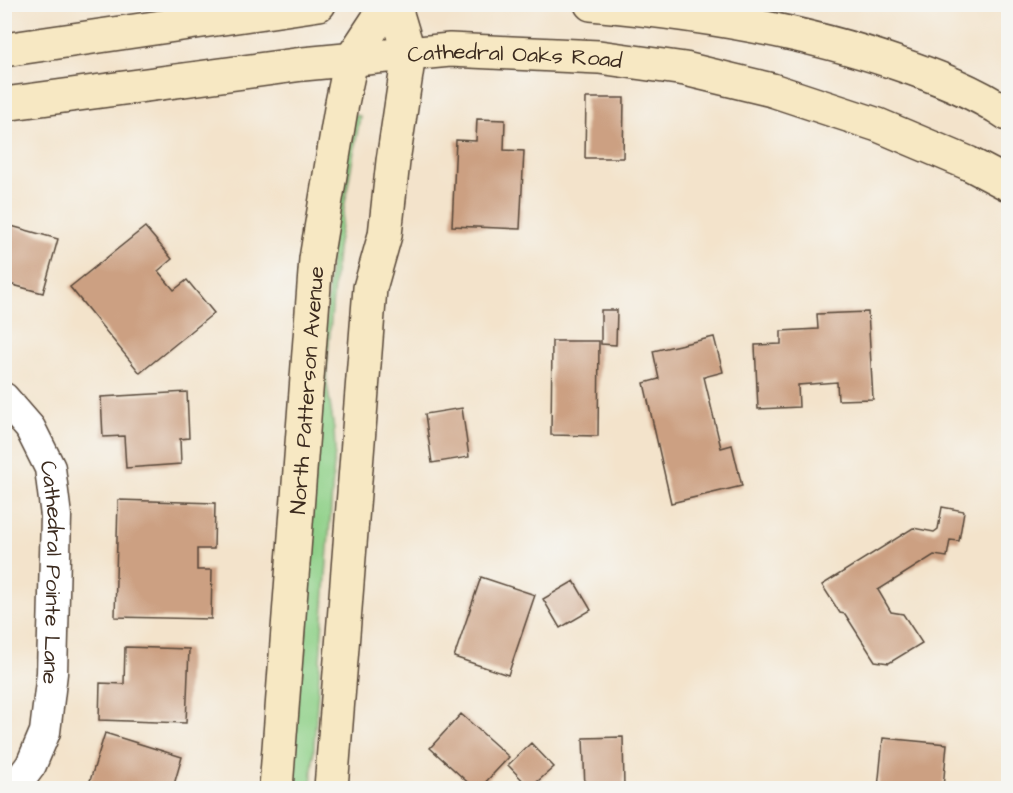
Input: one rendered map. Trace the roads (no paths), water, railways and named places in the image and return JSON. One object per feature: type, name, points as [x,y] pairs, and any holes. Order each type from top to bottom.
[{"type":"main road","points":[[4,50],[319,4]]},
{"type":"main road","name":"North Patterson Avenue","points":[[276,789],[316,259],[351,60],[388,4]]},
{"type":"main road","points":[[331,789],[370,288],[385,234],[409,54],[394,4]]},
{"type":"main road","points":[[591,4],[709,17],[805,36],[868,53],[940,78],[1008,114]]},
{"type":"main road","name":"Cathedral Oaks Road","points":[[4,104],[303,64],[450,50],[599,57],[685,69],[772,90],[878,125],[968,163],[1008,184]]},
{"type":"street","name":"Cathedral Pointe Lane","points":[[4,398],[30,428],[50,468],[56,516],[52,673],[45,732],[31,765],[14,789]]}]
